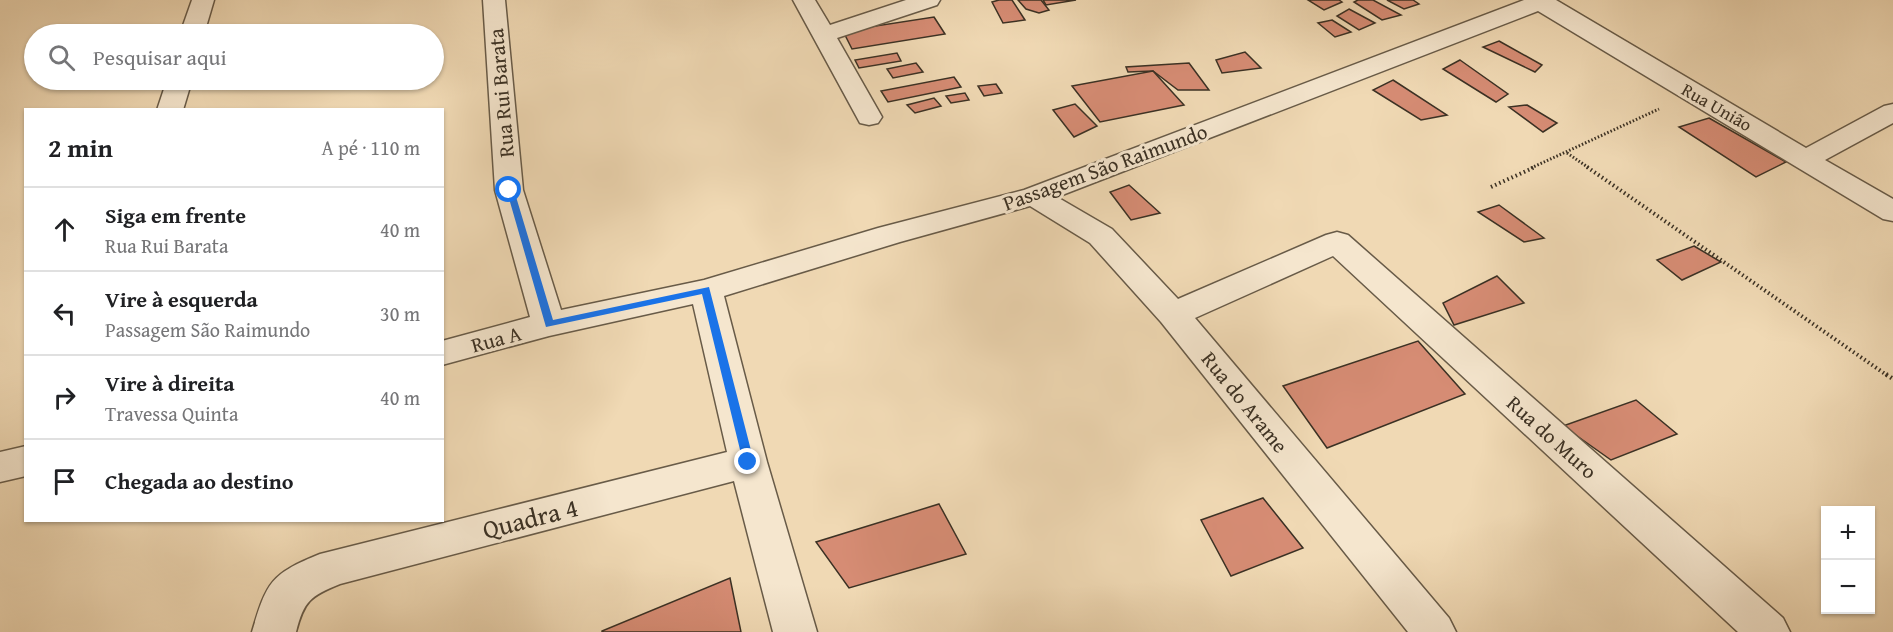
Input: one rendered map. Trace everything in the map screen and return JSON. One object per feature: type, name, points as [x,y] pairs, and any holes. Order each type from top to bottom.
[{"type":"street","points":[[195,24],[203,0]]},
{"type":"street","name":"Rua Rui Barata","points":[[494,0],[509,190],[549,324]]},
{"type":"street","points":[[804,0],[869,117]]},
{"type":"street","points":[[823,34],[929,0]]},
{"type":"street","name":"Passagem São Raimundo","points":[[549,324],[706,290],[890,235],[1034,196],[1542,1]]},
{"type":"street","name":"Rua União","points":[[1542,1],[1893,212]]},
{"type":"street","points":[[171,108],[176,90]]},
{"type":"street","points":[[1806,159],[1893,112]]},
{"type":"street","name":"Rua do Arame","points":[[1034,196],[1101,236],[1173,314],[1434,632]]},
{"type":"street","name":"Rua do Muro","points":[[1173,314],[1337,242],[1768,632]]},
{"type":"street","points":[[706,290],[748,462],[795,632]]},
{"type":"street","name":"Rua A","points":[[444,352],[549,324]]},
{"type":"street","points":[[0,467],[24,461]]},
{"type":"street","name":"Quadra 4","points":[[274,632],[282,602],[296,583],[335,567],[748,462]]},
{"type":"path","points":[[1491,187],[1693,93]]},
{"type":"path","points":[[1567,153],[1893,379]]},
{"type":"building","points":[[1012,0],[1025,20],[1003,23],[992,2]]},
{"type":"building","points":[[1018,0],[1041,0],[1049,10],[1039,13],[1026,9]]},
{"type":"building","points":[[1043,0],[1076,0],[1046,5]]},
{"type":"building","points":[[1308,0],[1339,0],[1342,2],[1324,10]]},
{"type":"building","points":[[1373,0],[1401,15],[1382,20],[1354,2]]},
{"type":"building","points":[[1387,0],[1413,0],[1419,4],[1404,9]]},
{"type":"building","points":[[1349,9],[1375,23],[1359,30],[1337,16]]},
{"type":"building","points":[[934,17],[945,34],[852,49],[843,31]]},
{"type":"building","points":[[1332,20],[1351,32],[1335,37],[1318,23]]},
{"type":"building","points":[[1499,41],[1542,65],[1535,72],[1483,47]]},
{"type":"building","points":[[1245,52],[1261,68],[1222,73],[1216,60]]},
{"type":"building","points":[[897,53],[901,61],[859,68],[855,60]]},
{"type":"building","points":[[1460,60],[1508,94],[1496,102],[1443,69]]},
{"type":"building","points":[[916,63],[923,72],[893,78],[887,69]]},
{"type":"building","points":[[1189,63],[1209,90],[1178,90],[1153,71],[1128,72],[1126,67]]},
{"type":"building","points":[[1153,71],[1184,105],[1100,122],[1072,86]]},
{"type":"building","points":[[954,77],[961,87],[888,102],[881,91]]},
{"type":"building","points":[[1393,80],[1447,115],[1421,120],[1373,90]]},
{"type":"building","points":[[996,84],[1002,93],[984,96],[978,86]]},
{"type":"building","points":[[965,93],[969,100],[951,103],[946,96]]},
{"type":"building","points":[[934,98],[941,106],[915,113],[907,105]]},
{"type":"building","points":[[1075,104],[1097,126],[1074,137],[1053,110]]},
{"type":"building","points":[[1527,105],[1557,123],[1543,132],[1509,107]]},
{"type":"building","points":[[1709,118],[1786,162],[1756,177],[1679,127]]},
{"type":"building","points":[[1129,185],[1160,213],[1131,220],[1110,192]]},
{"type":"building","points":[[1499,205],[1544,238],[1524,242],[1478,212]]},
{"type":"building","points":[[1694,246],[1721,262],[1682,280],[1657,260]]},
{"type":"building","points":[[1497,276],[1524,303],[1454,325],[1443,303]]},
{"type":"building","points":[[1418,341],[1465,394],[1327,448],[1283,386]]},
{"type":"building","points":[[1636,400],[1677,434],[1611,460],[1563,426]]},
{"type":"building","points":[[1263,498],[1303,548],[1231,576],[1201,520]]},
{"type":"building","points":[[939,504],[966,554],[849,588],[816,542]]},
{"type":"building","points":[[730,578],[741,632],[602,632],[602,631]]},
{"type":"route","points":[[509,190],[549,324],[706,290],[748,462]]}]
